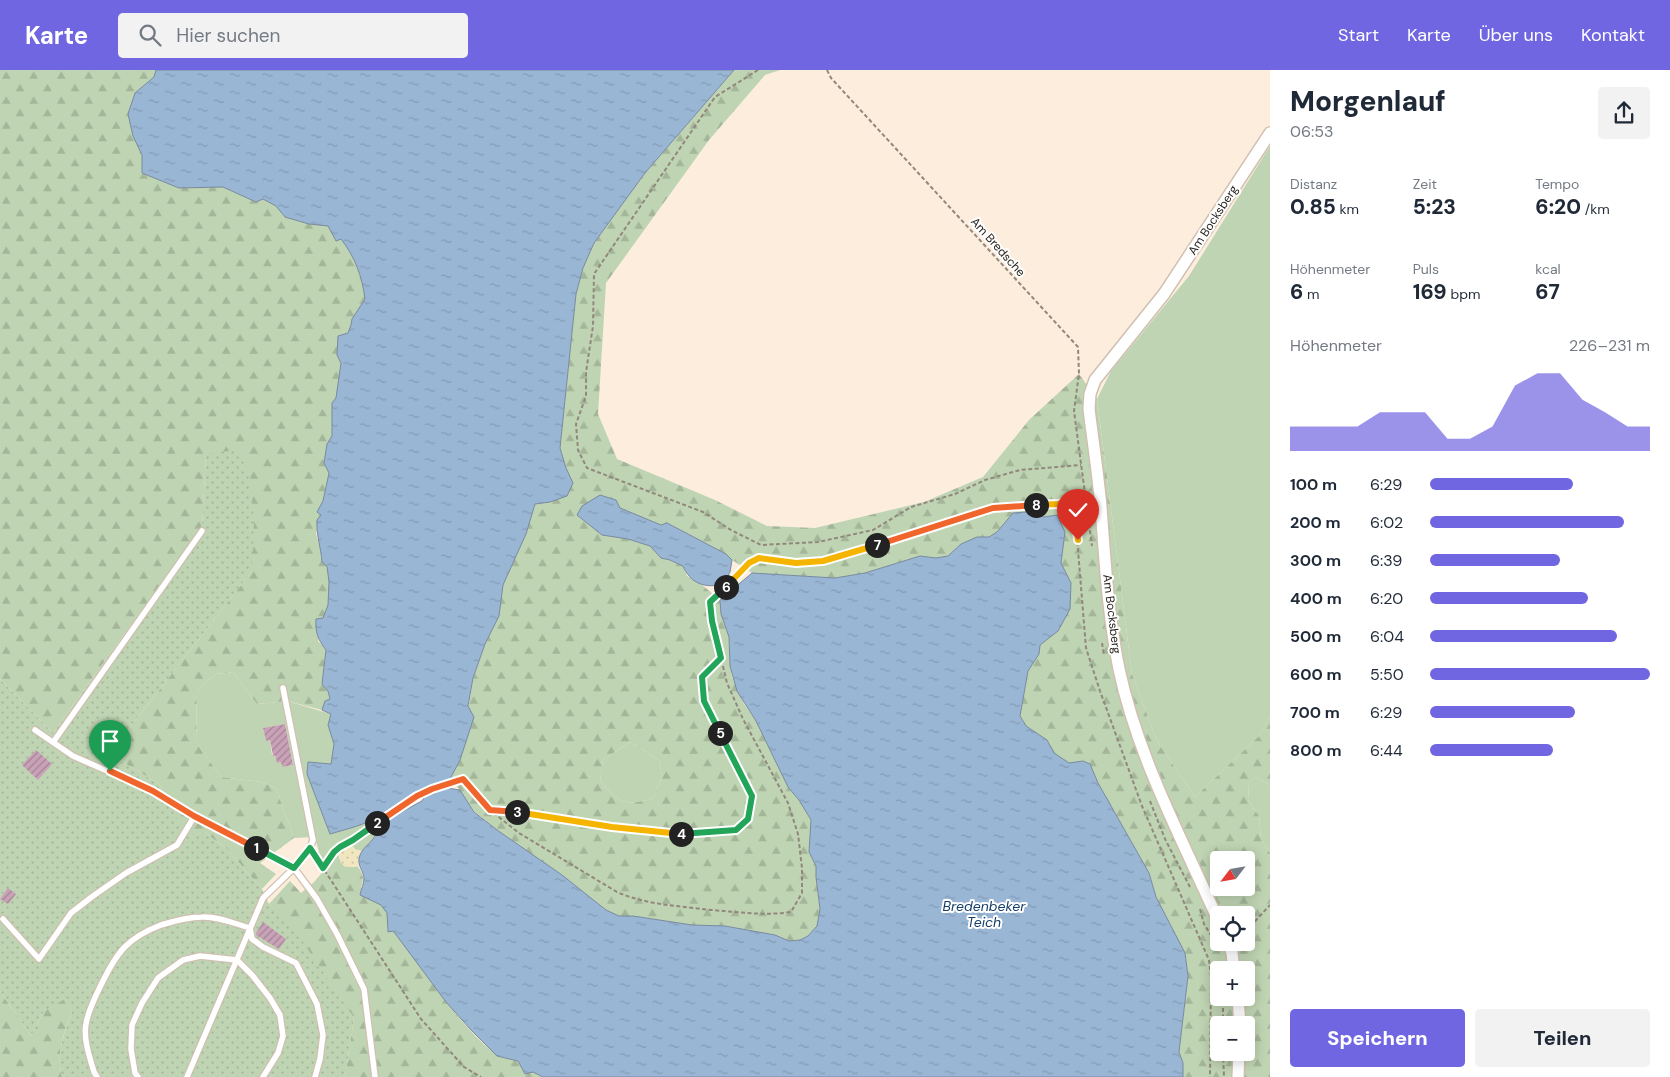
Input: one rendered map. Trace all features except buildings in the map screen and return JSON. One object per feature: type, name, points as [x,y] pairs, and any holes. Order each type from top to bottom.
[{"type":"street","name":"Am Bocksberg","points":[[1211,906],[1176,832],[1152,772],[1132,716],[1119,669],[1109,614],[1100,504],[1089,409],[1090,394],[1095,380],[1164,294],[1270,134]]},
{"type":"street","points":[[1238,1061],[1238,1077]]},
{"type":"lane","points":[[54,741],[202,531]]},
{"type":"lane","points":[[187,1077],[263,898],[294,868],[310,848],[313,840],[283,688]]},
{"type":"lane","points":[[35,730],[74,756],[153,791],[194,816],[294,868],[316,899],[337,934],[364,989],[375,1077]]},
{"type":"lane","points":[[3,919],[39,959],[71,913],[126,873],[177,845],[194,816]]},
{"type":"lane","points":[[96,1077],[86,1041],[85,1025],[107,973],[119,953],[130,942],[138,935],[167,923],[203,917],[217,918],[250,928]]},
{"type":"lane","points":[[250,928],[252,939],[271,952],[296,964],[317,1004],[324,1035],[315,1077]]},
{"type":"lane","points":[[138,1077],[135,1073],[130,1049],[132,1025],[142,1003],[158,978],[183,960],[200,956],[236,960],[252,975],[270,998],[280,1015],[283,1036],[278,1053],[263,1077]]},
{"type":"path","name":"Am Bredsche","points":[[758,70],[715,97],[594,274],[593,326],[586,372],[586,396],[576,424],[578,450],[587,468],[703,512],[731,530],[761,545],[818,542],[873,530],[911,508],[955,494],[985,480],[1020,470],[1081,465],[1074,411],[1078,374],[1078,347],[831,78],[827,70]]},
{"type":"path","points":[[323,868],[334,852],[340,847],[417,796],[463,779],[490,810],[518,833],[617,892],[634,900],[770,915],[791,912],[802,893],[802,868],[798,834],[788,803],[743,719],[727,683],[712,621],[710,602],[749,563],[759,558],[796,563],[823,561],[993,508],[1058,504],[1074,501],[1086,648],[1142,806],[1209,960],[1212,977],[1210,1077]]},
{"type":"path","points":[[490,810],[530,814],[612,827],[686,834],[736,830],[748,819],[752,796],[704,701],[702,677],[721,658]]},
{"type":"path","points":[[310,848],[421,1019],[464,1067],[481,1077]]},
{"type":"path","points":[[1255,921],[1270,905]]},
{"type":"path","points":[[1223,1061],[1224,1077]]},
{"type":"green space","points":[[0,70],[156,70],[154,77],[135,93],[133,136],[142,155],[142,173],[179,188],[223,187],[256,202],[263,199],[276,206],[285,217],[309,224],[328,226],[335,240],[341,239],[346,246],[360,275],[365,299],[352,319],[348,333],[338,336],[337,355],[341,363],[336,398],[332,403],[332,436],[327,444],[324,463],[329,473],[323,501],[317,512],[321,515],[316,534],[322,562],[327,565],[330,591],[328,606],[318,641],[326,650],[322,684],[328,691],[330,699],[325,701],[322,710],[287,701],[257,704],[233,672],[216,674],[197,690],[196,742],[221,777],[262,782],[276,788],[294,838],[260,863],[276,874],[262,889],[226,848],[205,833],[186,835],[159,784],[109,754],[252,571],[206,454],[202,526],[53,733],[0,679]]},
{"type":"green space","points":[[734,70],[780,70],[765,75],[709,140],[606,283],[598,414],[617,459],[715,500],[767,526],[815,528],[924,502],[983,477],[1029,420],[1079,374],[1097,399],[1132,674],[1157,741],[1195,797],[1260,735],[1270,715],[1270,785],[1256,777],[1249,783],[1248,800],[1259,816],[1261,839],[1270,853],[1270,1077],[1183,1077],[1183,1063],[1179,1052],[1188,976],[1185,953],[1156,897],[1149,873],[1098,783],[1090,764],[1083,761],[1069,763],[1054,753],[1047,740],[1026,726],[1020,716],[1028,671],[1039,654],[1040,645],[1058,631],[1071,583],[1061,563],[1065,532],[1056,515],[1044,517],[1027,512],[1013,513],[997,532],[989,537],[977,537],[961,544],[948,556],[936,558],[920,556],[865,573],[835,578],[752,573],[726,554],[667,523],[661,525],[619,508],[602,534],[650,546],[661,558],[683,566],[687,576],[701,584],[720,600],[721,614],[729,637],[732,677],[744,704],[756,721],[788,787],[799,800],[811,820],[809,852],[816,866],[820,909],[817,926],[808,936],[800,940],[789,941],[775,935],[725,926],[692,925],[633,916],[619,916],[606,910],[562,875],[497,830],[474,811],[450,779],[460,760],[473,679],[485,644],[499,616],[503,585],[526,534],[535,504],[550,502],[573,483],[560,448],[576,294],[583,268],[594,243],[645,173]],"holes":[[[630,742],[659,760],[662,776],[653,798],[644,801],[623,801],[612,794],[600,781],[603,760]]]},
{"type":"green space","points":[[1270,146],[1270,715],[1260,735],[1195,797],[1157,741],[1132,674],[1097,399],[1111,371],[1189,276]]},
{"type":"green space","points":[[237,450],[250,475],[254,521],[252,571],[109,754],[159,784],[186,834],[205,833],[226,848],[262,889],[269,904],[303,942],[354,1018],[345,1077],[62,1077],[60,1069],[61,1045],[72,1013],[65,999],[44,1011],[31,1036],[0,991],[0,679],[53,733],[202,526],[206,454]]},
{"type":"green space","points":[[233,672],[257,704],[287,701],[331,714],[328,725],[334,744],[331,764],[309,762],[307,774],[330,834],[371,821],[377,829],[376,835],[362,851],[344,847],[324,871],[315,837],[294,838],[276,788],[262,782],[221,777],[196,742],[197,690],[216,674]],"holes":[[[285,724],[293,765],[282,767],[281,762],[277,763],[275,755],[272,755],[270,740],[266,741],[263,728]]]},
{"type":"green space","points":[[630,742],[659,760],[662,776],[653,798],[644,801],[623,801],[612,794],[600,781],[603,760]]},
{"type":"green space","points":[[1256,777],[1270,785],[1270,853],[1261,839],[1259,816],[1248,800],[1249,783]]},
{"type":"green space","points":[[338,854],[341,863],[358,867],[363,877],[361,888],[386,910],[387,930],[393,931],[468,1028],[497,1056],[517,1061],[543,1077],[345,1077],[354,1018],[269,904],[290,881],[301,893],[314,882]]},
{"type":"green space","points":[[0,991],[31,1036],[44,1011],[65,998],[72,1013],[61,1044],[60,1069],[62,1077],[0,1077]]},
{"type":"sand","points":[[351,844],[356,850],[362,851],[358,867],[345,867],[341,863],[338,854],[344,847]]},
{"type":"water","points":[[156,70],[734,70],[645,173],[594,243],[583,268],[576,294],[560,448],[573,483],[567,496],[550,502],[535,504],[526,534],[503,585],[499,616],[485,644],[473,678],[468,706],[474,717],[460,760],[450,779],[422,790],[369,821],[330,834],[307,774],[308,762],[331,764],[334,744],[328,725],[331,714],[322,710],[325,701],[330,699],[328,691],[322,684],[326,650],[318,636],[316,619],[323,618],[328,605],[329,582],[327,566],[322,562],[317,525],[317,520],[321,515],[317,512],[323,501],[329,473],[324,463],[327,444],[332,436],[332,403],[336,398],[341,363],[337,355],[338,336],[348,333],[352,319],[365,299],[362,282],[350,253],[341,239],[336,241],[328,226],[309,224],[285,217],[276,206],[263,199],[256,202],[223,187],[179,188],[142,173],[142,155],[133,136],[128,114],[135,93],[154,77]]},
{"type":"water","points":[[600,495],[616,500],[620,508],[661,525],[667,523],[726,554],[732,560],[730,572],[723,584],[710,586],[699,583],[690,577],[683,566],[661,558],[650,546],[628,539],[602,535],[577,515],[582,506]]},
{"type":"water","name":"Bredenbeker Teich","points":[[1027,512],[1044,517],[1057,515],[1065,532],[1061,563],[1071,583],[1070,609],[1058,631],[1040,645],[1039,654],[1028,671],[1020,716],[1026,726],[1047,740],[1054,753],[1069,763],[1083,761],[1090,764],[1098,783],[1149,873],[1156,897],[1185,953],[1188,976],[1179,1052],[1183,1063],[1183,1077],[543,1077],[533,1072],[525,1074],[518,1061],[497,1056],[471,1030],[446,1002],[393,931],[388,932],[387,913],[381,905],[360,895],[364,876],[359,862],[360,855],[374,837],[377,829],[392,817],[422,801],[425,796],[447,788],[460,790],[474,812],[562,875],[606,910],[619,916],[633,916],[692,925],[725,926],[775,935],[789,941],[800,940],[808,936],[817,926],[820,909],[816,866],[809,852],[811,820],[799,800],[788,787],[756,721],[737,691],[730,666],[729,637],[721,614],[720,600],[752,573],[835,578],[865,573],[920,556],[936,558],[948,556],[961,544],[977,537],[989,537],[997,532],[1013,513]]},
{"type":"route","points":[[110,771],[153,791],[194,816],[294,868],[310,848],[323,868],[334,852],[340,847],[417,796],[463,779],[490,810],[530,814],[612,827],[686,834],[736,830],[748,819],[752,796],[704,701],[702,677],[721,658],[712,621],[710,602],[749,563],[759,558],[796,563],[823,561],[993,508],[1058,504],[1074,501],[1078,540]]}]
